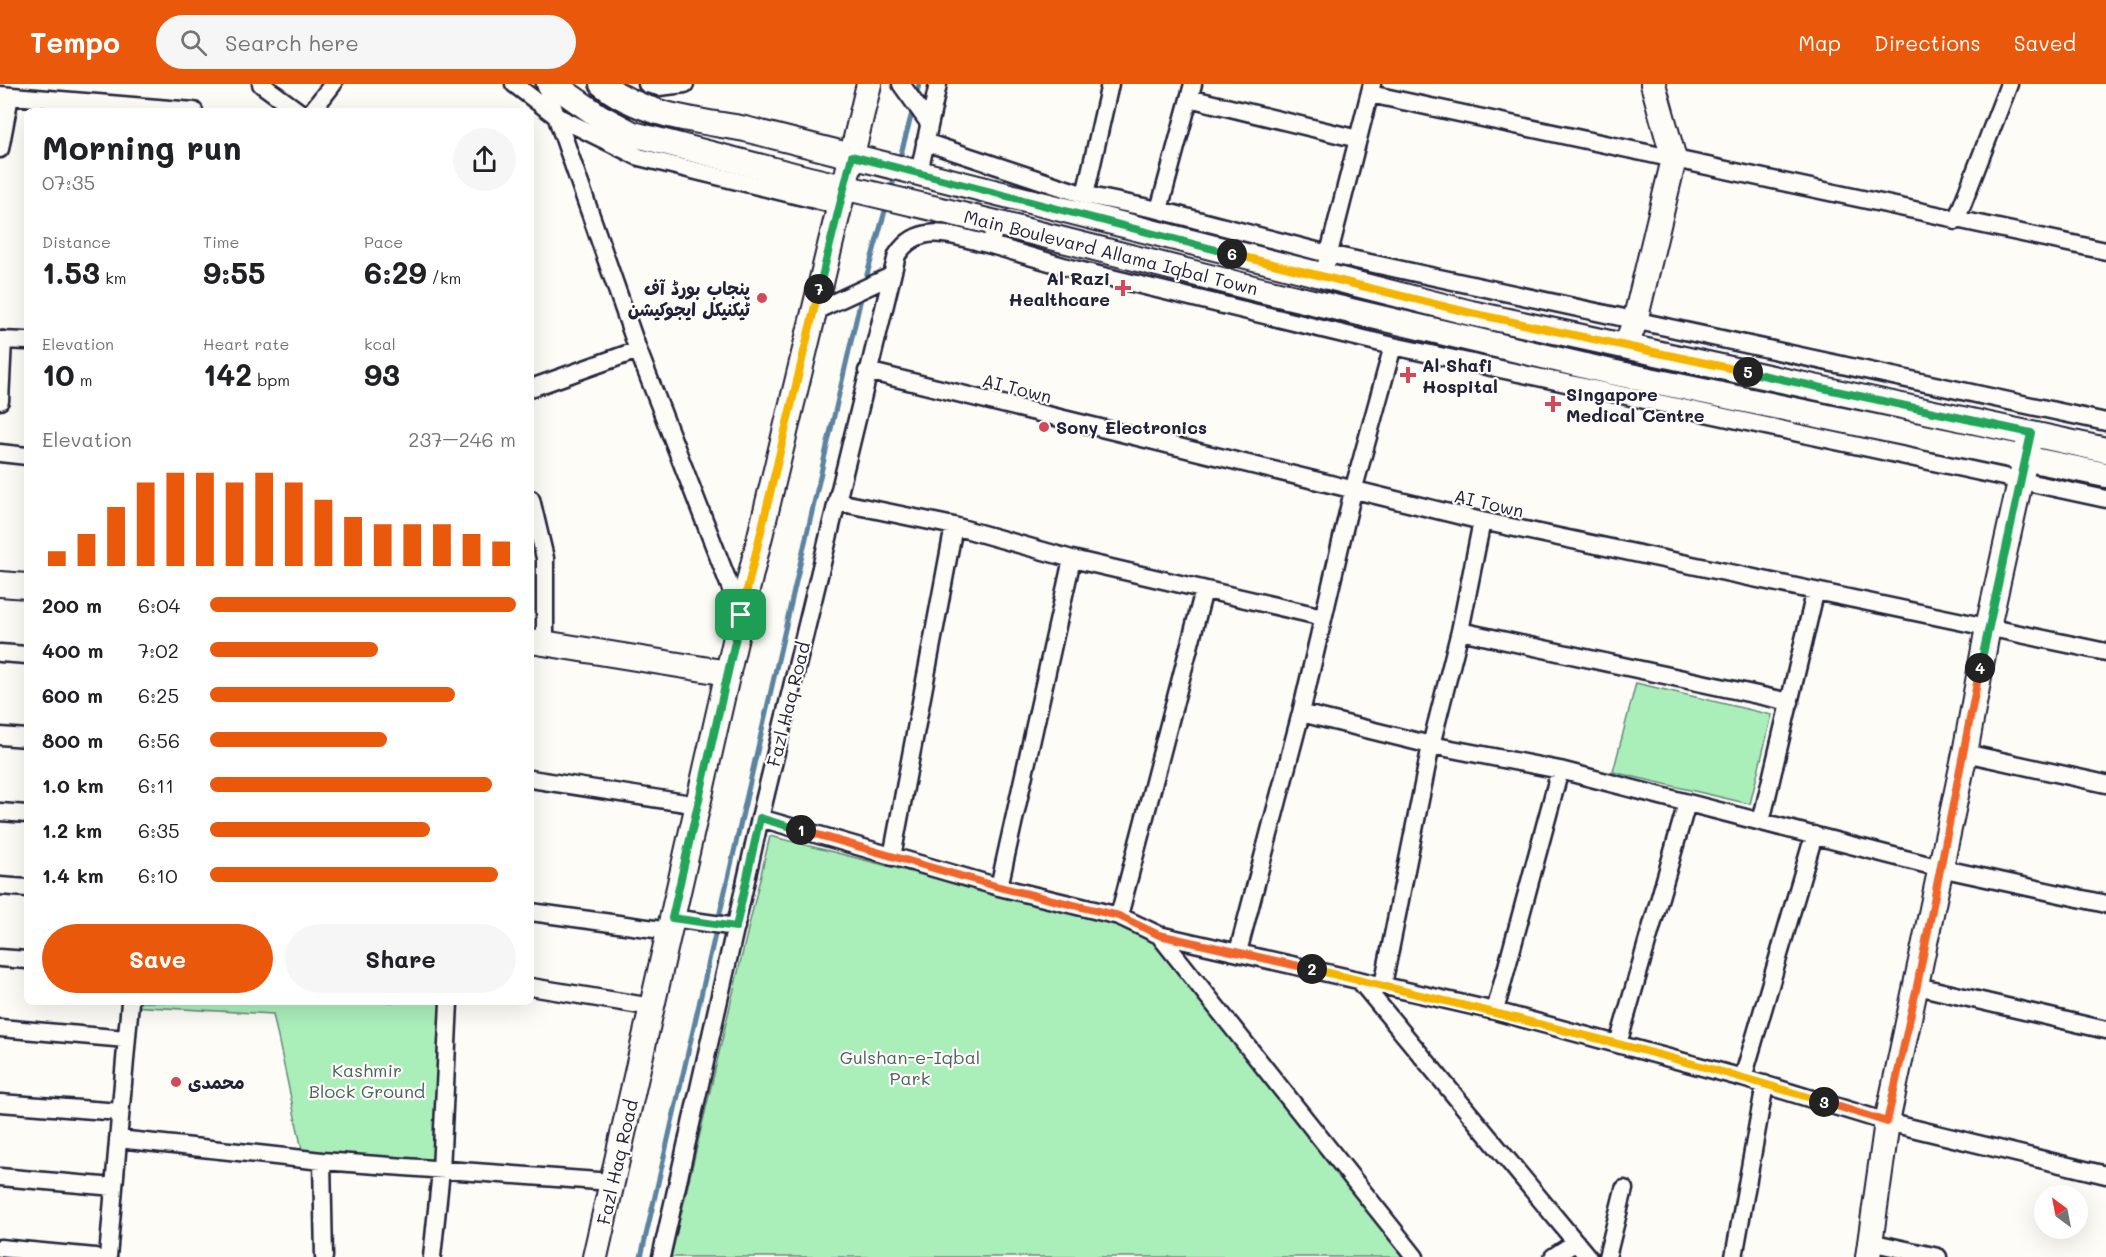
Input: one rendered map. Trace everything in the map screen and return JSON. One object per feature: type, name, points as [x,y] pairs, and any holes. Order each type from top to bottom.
[{"type":"main road","name":"Main Boulevard Allama Iqbal Town","points":[[553,84],[599,116],[633,134],[847,195],[902,201],[994,234],[1257,289],[1600,369],[2106,475]]},
{"type":"main road","name":"Main Boulevard Allama Iqbal Town","points":[[602,84],[618,97],[640,107],[677,117],[745,129],[914,172],[1325,266],[1471,313],[2106,450]]},
{"type":"main road","name":"Fazl Haq Road","points":[[595,1257],[741,615],[813,312],[847,195],[863,159],[869,84]]},
{"type":"main road","points":[[1626,346],[1635,321],[1674,159],[1653,84]]},
{"type":"main road","points":[[1869,1250],[1887,1122],[1965,753],[1988,627],[2031,433]]},
{"type":"main road","points":[[0,584],[24,586]]},
{"type":"main road","points":[[538,642],[728,673]]},
{"type":"street","points":[[261,84],[294,108]]},
{"type":"street","points":[[314,108],[333,84]]},
{"type":"street","points":[[514,84],[556,116],[639,157],[847,195]]},
{"type":"street","points":[[545,84],[638,350],[741,615]]},
{"type":"street","points":[[647,84],[679,85],[677,117]]},
{"type":"street","points":[[901,84],[927,119]]},
{"type":"street","points":[[914,172],[925,142],[927,119],[938,84]]},
{"type":"street","points":[[1085,195],[1110,84]]},
{"type":"street","points":[[1956,220],[2009,84]]},
{"type":"street","points":[[1325,266],[1371,89],[1674,159],[2106,251]]},
{"type":"street","points":[[1159,210],[1191,91],[1358,139]]},
{"type":"street","points":[[0,149],[5,95],[118,108]]},
{"type":"street","points":[[925,142],[1085,195],[1159,210],[1325,266],[1635,321],[2106,422]]},
{"type":"street","name":"Fazl Haq Road","points":[[661,1257],[731,927],[838,502],[891,276],[902,246],[921,234],[994,234],[1081,271],[1393,346],[2106,499]]},
{"type":"street","points":[[813,312],[891,276]]},
{"type":"street","points":[[0,400],[2,340],[24,341]]},
{"type":"street","points":[[1238,952],[1301,713],[1353,492],[1393,346]]},
{"type":"street","points":[[534,387],[638,350]]},
{"type":"street","name":"AI Town","points":[[867,371],[1353,492],[1815,593],[2106,652]]},
{"type":"street","points":[[0,453],[24,456]]},
{"type":"street","points":[[838,502],[954,526],[1072,559],[1323,617]]},
{"type":"street","points":[[534,516],[545,558],[538,642]]},
{"type":"street","points":[[1383,985],[1431,745],[1460,631],[1482,521]]},
{"type":"street","points":[[892,857],[954,526]]},
{"type":"street","points":[[999,887],[1072,559]]},
{"type":"street","points":[[1119,916],[1204,590]]},
{"type":"street","points":[[1761,822],[1815,593]]},
{"type":"street","points":[[1460,631],[1790,702]]},
{"type":"street","points":[[0,653],[24,655]]},
{"type":"street","points":[[1301,713],[1431,745],[1560,770],[1940,868],[2106,904]]},
{"type":"street","points":[[0,736],[24,738]]},
{"type":"street","points":[[1965,753],[2106,784]]},
{"type":"street","points":[[1495,1011],[1560,770]]},
{"type":"street","points":[[534,779],[698,805]]},
{"type":"street","points":[[1618,1044],[1687,803]]},
{"type":"street","points":[[0,812],[24,814]]},
{"type":"street","points":[[760,818],[999,887],[1119,916],[1159,935],[1495,1011],[1765,1084],[1887,1122],[2106,1175]]},
{"type":"street","points":[[1743,1078],[1814,835]]},
{"type":"street","points":[[0,885],[24,888]]},
{"type":"street","points":[[534,912],[671,924],[702,922],[731,927]]},
{"type":"street","points":[[1159,935],[1415,1257]]},
{"type":"street","points":[[0,958],[24,960]]},
{"type":"street","points":[[1359,980],[1588,1257]]},
{"type":"street","points":[[1917,986],[2106,1030]]},
{"type":"street","points":[[534,987],[652,1007]]},
{"type":"street","points":[[108,1257],[130,1005]]},
{"type":"street","points":[[432,1257],[441,1171],[449,1005]]},
{"type":"street","points":[[0,1028],[126,1039]]},
{"type":"street","points":[[1734,1257],[1765,1084]]},
{"type":"street","points":[[0,1103],[120,1112]]},
{"type":"street","points":[[118,1138],[322,1161],[612,1182]]},
{"type":"street","points":[[322,1161],[324,1257]]},
{"type":"street","points":[[0,1177],[114,1187]]},
{"type":"street","points":[[1607,1257],[1624,1189]]},
{"type":"street","points":[[1553,1257],[1576,1242]]},
{"type":"street","points":[[0,1248],[95,1257]]},
{"type":"street","points":[[1869,1250],[1938,1257]]},
{"type":"green space","points":[[1636,683],[1772,715],[1750,804],[1613,772]]},
{"type":"green space","name":"Gulshan-e-Iqbal Park","points":[[770,836],[1159,935],[1417,1257],[671,1257]]},
{"type":"green space","name":"Kashmir Block Ground","points":[[449,1005],[441,1171],[304,1159],[273,1014],[129,1006]]},
{"type":"waterway","points":[[916,97],[919,84]]},
{"type":"waterway","points":[[899,161],[913,109]]},
{"type":"waterway","points":[[890,193],[896,173]]},
{"type":"waterway","points":[[864,285],[887,204]]},
{"type":"waterway","points":[[641,1257],[862,294]]},
{"type":"place","name":"Al Razi Healthcare","points":[[1123,288]]},
{"type":"place","name":"پنجاب بورڈ آف ٹیکنیکل ایجوکیشن","points":[[762,298]]},
{"type":"place","name":"Al Shafi Hospital","points":[[1408,375]]},
{"type":"place","name":"Singapore Medical Centre","points":[[1553,404]]},
{"type":"place","name":"Sony Electronics","points":[[1044,427]]},
{"type":"place","name":"محمدی","points":[[176,1082]]},
{"type":"route","points":[[852,156],[1471,313],[2031,433],[1988,627],[1965,753],[1887,1122],[1743,1078],[1495,1011],[1159,935],[1119,916],[999,887],[760,818],[736,927],[672,918],[741,615],[852,156]]}]
